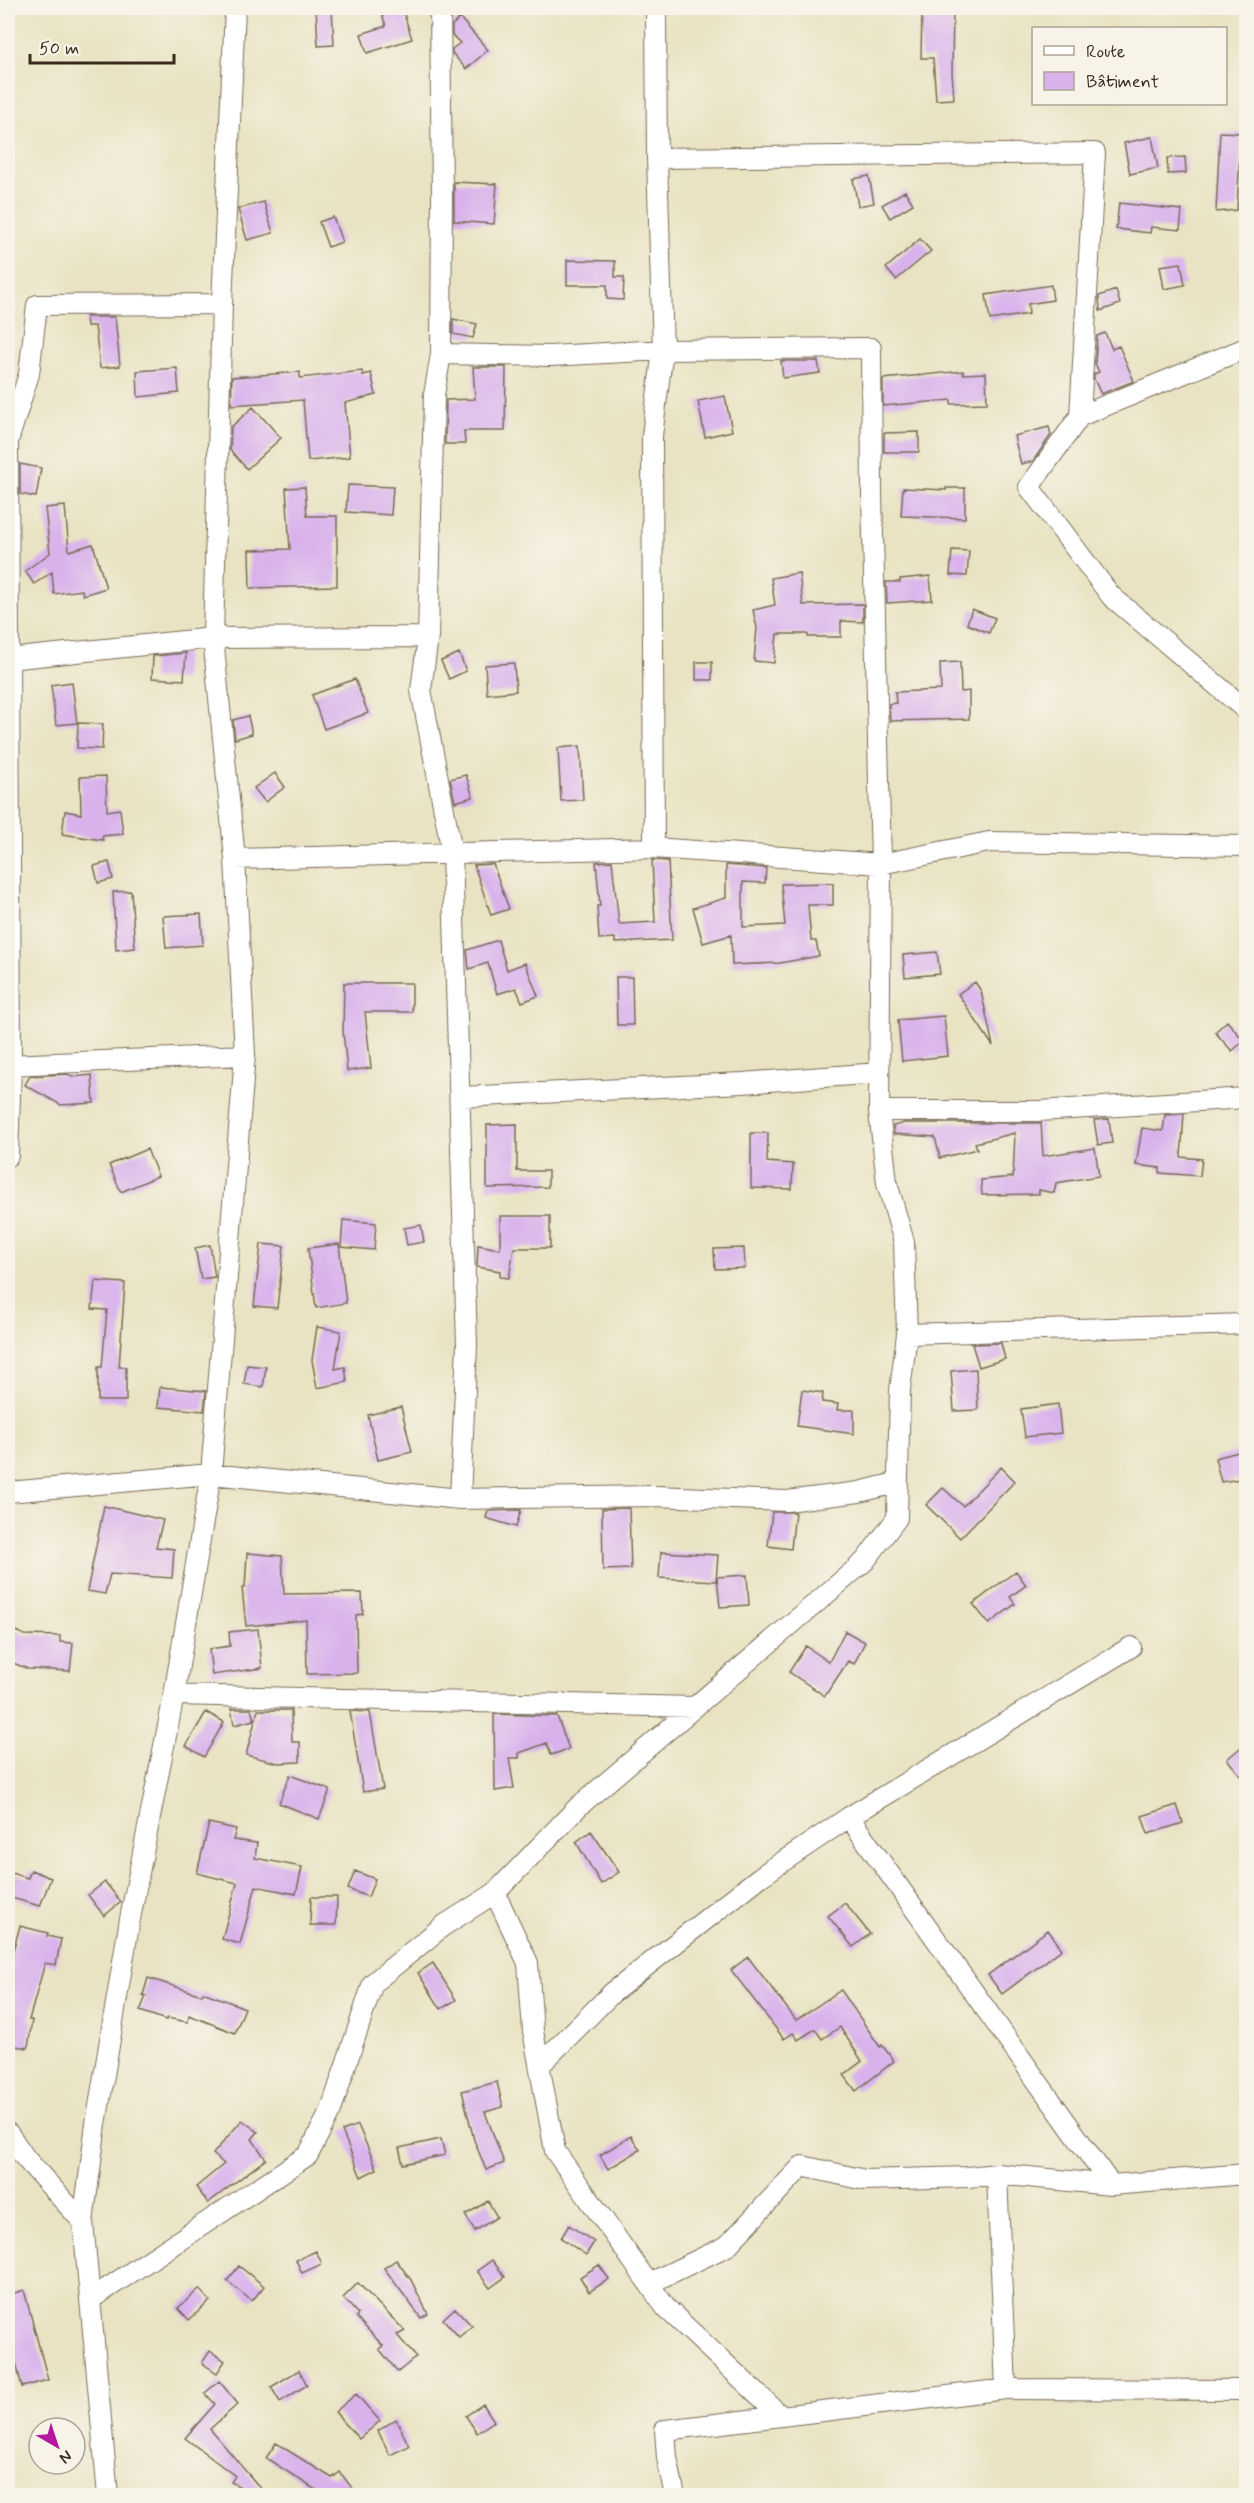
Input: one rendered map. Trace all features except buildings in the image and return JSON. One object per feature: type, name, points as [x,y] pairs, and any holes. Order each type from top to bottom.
[{"type":"street","points":[[108,2496],[82,2222],[130,1919],[174,1695],[211,1474],[245,1055],[235,859],[213,638],[222,304],[235,8]]},
{"type":"street","points":[[440,8],[441,354],[434,395],[428,637],[422,690],[452,852],[467,1345],[459,1499]]},
{"type":"street","points":[[654,848],[652,436],[663,350],[657,158],[656,8]]},
{"type":"street","points":[[657,158],[1095,153],[1080,416]]},
{"type":"street","points":[[8,1156],[8,441],[29,374],[37,305],[222,304]]},
{"type":"street","points":[[90,2299],[308,2155],[331,2110],[373,1983],[442,1926],[495,1893],[578,1806],[865,1561],[897,1518],[896,1483],[900,1390],[907,1334],[904,1242],[887,1183],[879,1111],[881,864],[872,494],[871,348],[663,350],[550,356],[441,354]]},
{"type":"street","points":[[1246,348],[1080,416],[1029,487],[1111,596],[1246,710]]},
{"type":"street","points":[[8,659],[213,638],[428,637]]},
{"type":"street","points":[[235,859],[654,848],[881,864],[989,842],[1246,846]]},
{"type":"street","points":[[9,1065],[245,1055]]},
{"type":"street","points":[[461,1097],[742,1083],[879,1073]]},
{"type":"street","points":[[879,1111],[1039,1111],[1246,1098]]},
{"type":"street","points":[[907,1334],[1246,1324]]},
{"type":"street","points":[[8,1492],[211,1474],[459,1499],[655,1496],[787,1501],[859,1492],[896,1483]]},
{"type":"street","points":[[540,2065],[612,1994],[760,1876],[849,1817],[1131,1647]]},
{"type":"street","points":[[174,1695],[695,1707]]},
{"type":"street","points":[[849,1817],[1111,2185]]},
{"type":"street","points":[[495,1893],[528,1963],[533,2031],[555,2151],[666,2308],[781,2416]]},
{"type":"street","points":[[8,2133],[26,2159],[82,2222]]},
{"type":"street","points":[[650,2283],[727,2246],[802,2166],[864,2180],[997,2174],[1111,2185],[1246,2174]]},
{"type":"street","points":[[997,2174],[1006,2389]]},
{"type":"street","points":[[675,2496],[667,2458],[665,2430],[1006,2389],[1246,2390]]}]
